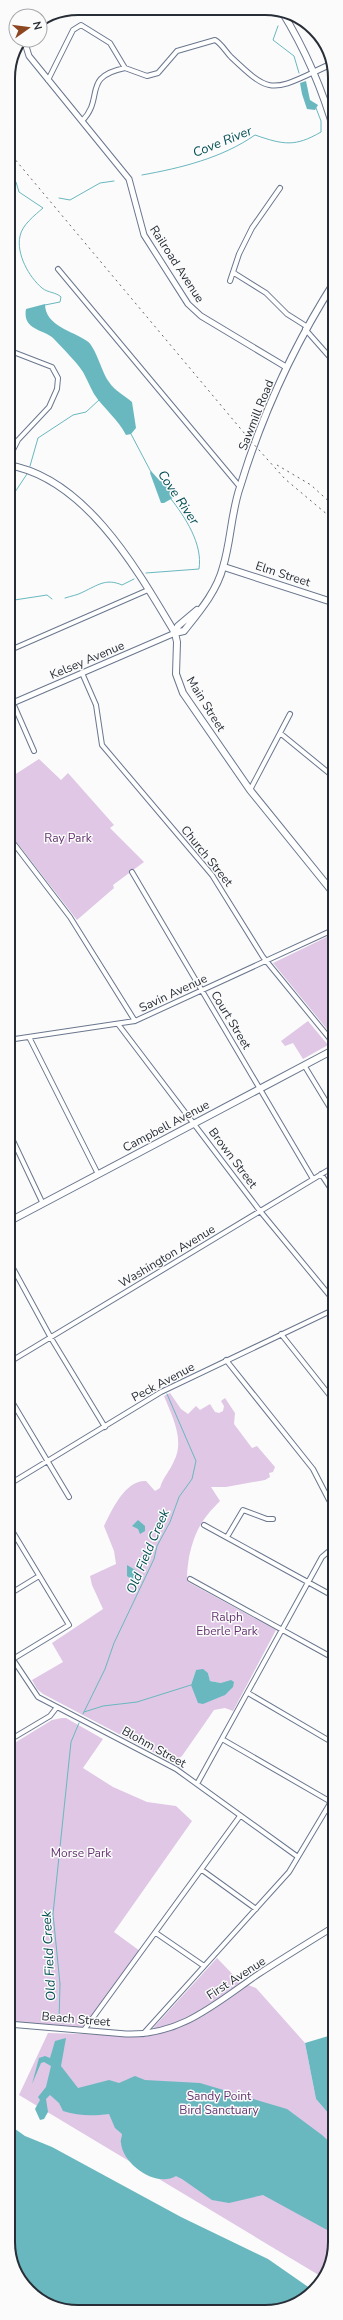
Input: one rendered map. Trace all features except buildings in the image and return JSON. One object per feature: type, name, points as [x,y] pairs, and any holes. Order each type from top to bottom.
[{"type":"main road","points":[[285,18],[314,72],[328,111]]},
{"type":"main road","name":"Sawmill Road","points":[[175,633],[184,631],[214,590],[224,567],[240,487],[286,367],[306,328],[328,292]]},
{"type":"main road","name":"Main Street","points":[[15,467],[41,476],[72,496],[106,531],[148,590],[175,633],[177,642],[176,674],[180,687],[250,790],[328,886]]},
{"type":"main road","name":"Elm Street","points":[[224,567],[328,601]]},
{"type":"main road","name":"Campbell Avenue","points":[[15,1218],[328,1053]]},
{"type":"street","points":[[48,80],[74,30],[81,25],[110,42],[125,68]]},
{"type":"street","points":[[82,121],[92,109],[94,90],[98,81],[108,73],[125,68],[147,76],[154,76],[177,51],[214,40],[230,57],[265,84],[284,86],[327,66]]},
{"type":"street","name":"Railroad Avenue","points":[[26,48],[29,56],[129,179],[144,235],[188,304],[204,318],[286,367]]},
{"type":"street","points":[[230,281],[234,273],[239,254],[252,228],[280,188]]},
{"type":"street","points":[[58,269],[240,487]]},
{"type":"street","points":[[234,273],[266,293],[287,314],[306,328],[328,355]]},
{"type":"street","points":[[15,353],[52,367],[58,378],[57,389],[49,407],[18,440],[15,446]]},
{"type":"street","points":[[15,649],[148,590]]},
{"type":"street","name":"Kelsey Avenue","points":[[15,702],[175,633]]},
{"type":"street","name":"Church Street","points":[[82,673],[96,705],[102,745],[212,875],[267,961],[328,1036]]},
{"type":"street","points":[[15,714],[34,751]]},
{"type":"street","points":[[250,790],[290,714]]},
{"type":"street","points":[[280,733],[328,772]]},
{"type":"street","points":[[15,845],[73,922],[135,1022]]},
{"type":"street","name":"Court Street","points":[[132,872],[181,951],[202,991],[313,1179]]},
{"type":"street","name":"Savin Avenue","points":[[15,1039],[135,1022],[328,932]]},
{"type":"street","name":"Brown Street","points":[[118,1024],[260,1211],[328,1294]]},
{"type":"street","points":[[29,1037],[98,1174]]},
{"type":"street","points":[[304,1065],[328,1104]]},
{"type":"street","points":[[15,1145],[42,1204]]},
{"type":"street","name":"Washington Avenue","points":[[15,1359],[328,1170]]},
{"type":"street","points":[[321,1174],[328,1184]]},
{"type":"street","points":[[15,1272],[51,1338],[105,1427]]},
{"type":"street","name":"Peck Avenue","points":[[15,1481],[161,1392],[328,1312]]},
{"type":"street","points":[[281,1334],[328,1393]]},
{"type":"street","points":[[226,1360],[313,1469],[328,1495]]},
{"type":"street","points":[[15,1407],[69,1497]]},
{"type":"street","points":[[228,1537],[243,1510],[267,1519],[273,1519]]},
{"type":"street","points":[[204,1524],[328,1593]]},
{"type":"street","points":[[15,1536],[69,1625],[15,1658]]},
{"type":"street","points":[[197,1784],[322,1557],[328,1552]]},
{"type":"street","points":[[15,1591],[39,1576]]},
{"type":"street","points":[[190,1579],[328,1655]]},
{"type":"street","name":"Blohm Street","points":[[15,1664],[35,1693],[57,1707],[176,1769],[298,1857]]},
{"type":"street","points":[[248,1693],[328,1740]]},
{"type":"street","points":[[15,1737],[50,1716],[57,1707]]},
{"type":"street","points":[[222,1739],[328,1800]]},
{"type":"street","points":[[142,2034],[289,1872],[328,1807]]},
{"type":"street","points":[[84,2030],[240,1816]]},
{"type":"street","points":[[202,1870],[256,1909]]},
{"type":"street","name":"First Avenue","points":[[142,2034],[165,2031],[189,2020],[328,1931]]},
{"type":"street","points":[[156,1933],[204,1966]]},
{"type":"street","name":"Beach Street","points":[[15,2025],[142,2034]]},
{"type":"green space","name":"Ray Park","points":[[39,759],[61,780],[68,773],[114,825],[110,828],[144,862],[113,885],[114,888],[77,920],[15,840],[15,774]]},
{"type":"green space","points":[[328,936],[328,1030],[273,963]]},
{"type":"green space","points":[[308,1021],[328,1045],[303,1059],[293,1043],[285,1046],[281,1041]]},
{"type":"green space","name":"Ralph Eberle Park","points":[[170,1393],[181,1409],[188,1414],[196,1406],[200,1410],[210,1404],[215,1412],[219,1413],[223,1411],[224,1406],[221,1401],[225,1398],[235,1413],[234,1424],[252,1448],[257,1446],[275,1467],[273,1472],[269,1473],[270,1477],[265,1480],[226,1487],[211,1487],[220,1501],[203,1520],[196,1533],[189,1557],[187,1573],[188,1582],[276,1630],[233,1711],[225,1708],[214,1710],[182,1756],[174,1763],[43,1694],[37,1689],[32,1680],[63,1662],[52,1643],[103,1609],[92,1585],[90,1576],[116,1564],[114,1551],[104,1526],[115,1504],[132,1485],[138,1482],[146,1481],[155,1491],[160,1488],[172,1465],[177,1453],[178,1436],[174,1420],[164,1396]],"holes":[[[196,1670],[203,1670],[208,1673],[210,1681],[221,1683],[191,1685]]]},
{"type":"green space","name":"Morse Park","points":[[66,1718],[103,1739],[83,1768],[113,1787],[147,1802],[176,1806],[192,1821],[114,1932],[140,1951],[80,2031],[15,2025],[15,1743],[52,1720]]},
{"type":"green space","name":"Sandy Point Bird Sanctuary","points":[[217,1958],[240,1982],[256,1988],[305,2043],[316,2099],[328,2113],[328,2242],[327,2255],[318,2275],[19,2095],[48,2033],[149,2036],[154,2027]]},
{"type":"water","points":[[306,81],[310,100],[318,105],[315,110],[307,109],[302,94],[300,83]]},
{"type":"water","points":[[45,304],[46,311],[55,323],[81,337],[90,344],[111,385],[132,402],[136,428],[131,434],[126,435],[123,429],[98,399],[83,372],[69,355],[54,339],[31,326],[27,322],[26,309]]},
{"type":"water","points":[[151,471],[160,481],[170,484],[178,492],[178,495],[164,503],[161,503],[150,473]]},
{"type":"water","points":[[138,1520],[145,1526],[145,1531],[140,1534],[138,1529],[132,1526]]},
{"type":"water","points":[[127,1565],[137,1571],[133,1580],[127,1576]]},
{"type":"water","points":[[203,1669],[208,1673],[210,1681],[221,1683],[231,1680],[234,1682],[233,1687],[225,1695],[203,1704],[198,1703],[191,1685],[196,1670]]},
{"type":"water","points":[[328,2036],[328,2113],[316,2099],[305,2043]]},
{"type":"water","points":[[66,2038],[61,2066],[78,2088],[109,2080],[119,2083],[135,2076],[145,2080],[200,2083],[287,2109],[328,2141],[328,2230],[263,2195],[229,2203],[212,2200],[176,2176],[168,2179],[151,2177],[134,2166],[128,2159],[123,2151],[121,2142],[122,2134],[115,2128],[109,2114],[86,2115],[63,2111],[59,2103],[50,2095],[46,2099],[48,2112],[44,2119],[40,2120],[35,2109],[40,2100],[38,2097],[46,2087],[51,2066],[44,2062],[41,2063],[32,2084],[39,2058],[45,2056],[50,2058],[55,2041]]},
{"type":"water","points":[[15,2129],[25,2136],[52,2147],[181,2217],[268,2259],[309,2287],[293,2299],[282,2303],[269,2305],[78,2305],[57,2302],[46,2297],[31,2284],[23,2274],[16,2255]]},
{"type":"waterway","name":"Cove River","points":[[278,26],[273,40],[294,56],[299,73]]},
{"type":"waterway","name":"Cove River","points":[[142,175],[201,161],[229,150],[255,135],[274,141],[289,143],[312,137],[321,132],[321,121],[316,108]]},
{"type":"waterway","name":"Cove River","points":[[59,198],[70,200],[100,183],[114,181]]},
{"type":"waterway","name":"Cove River","points":[[15,182],[19,192],[43,208],[29,220],[23,228],[19,243],[25,265],[33,278],[44,290],[57,294],[61,297],[60,302],[45,305]]},
{"type":"waterway","name":"Cove River","points":[[30,466],[38,438],[73,415],[86,412],[99,400]]},
{"type":"waterway","name":"Cove River","points":[[131,434],[151,472]]},
{"type":"waterway","name":"Cove River","points":[[15,492],[27,474]]},
{"type":"waterway","name":"Cove River","points":[[146,573],[199,569],[200,560],[196,541],[187,522],[171,499]]},
{"type":"waterway","name":"Cove River","points":[[65,598],[79,594],[102,583],[111,582],[122,585],[134,579]]},
{"type":"waterway","name":"Cove River","points":[[15,600],[47,595],[52,599]]},
{"type":"waterway","name":"Old Field Creek","points":[[83,1714],[105,1669],[114,1643],[154,1559],[157,1546],[170,1522],[179,1497],[192,1479],[196,1461],[167,1394]]},
{"type":"waterway","points":[[84,1712],[103,1706],[137,1702],[191,1685]]},
{"type":"waterway","name":"Old Field Creek","points":[[59,2022],[60,1984],[53,1914],[71,1742],[79,1723]]},
{"type":"railway","points":[[15,159],[250,440],[285,479],[328,515]]},
{"type":"railway","points":[[277,465],[311,485],[328,501]]}]
